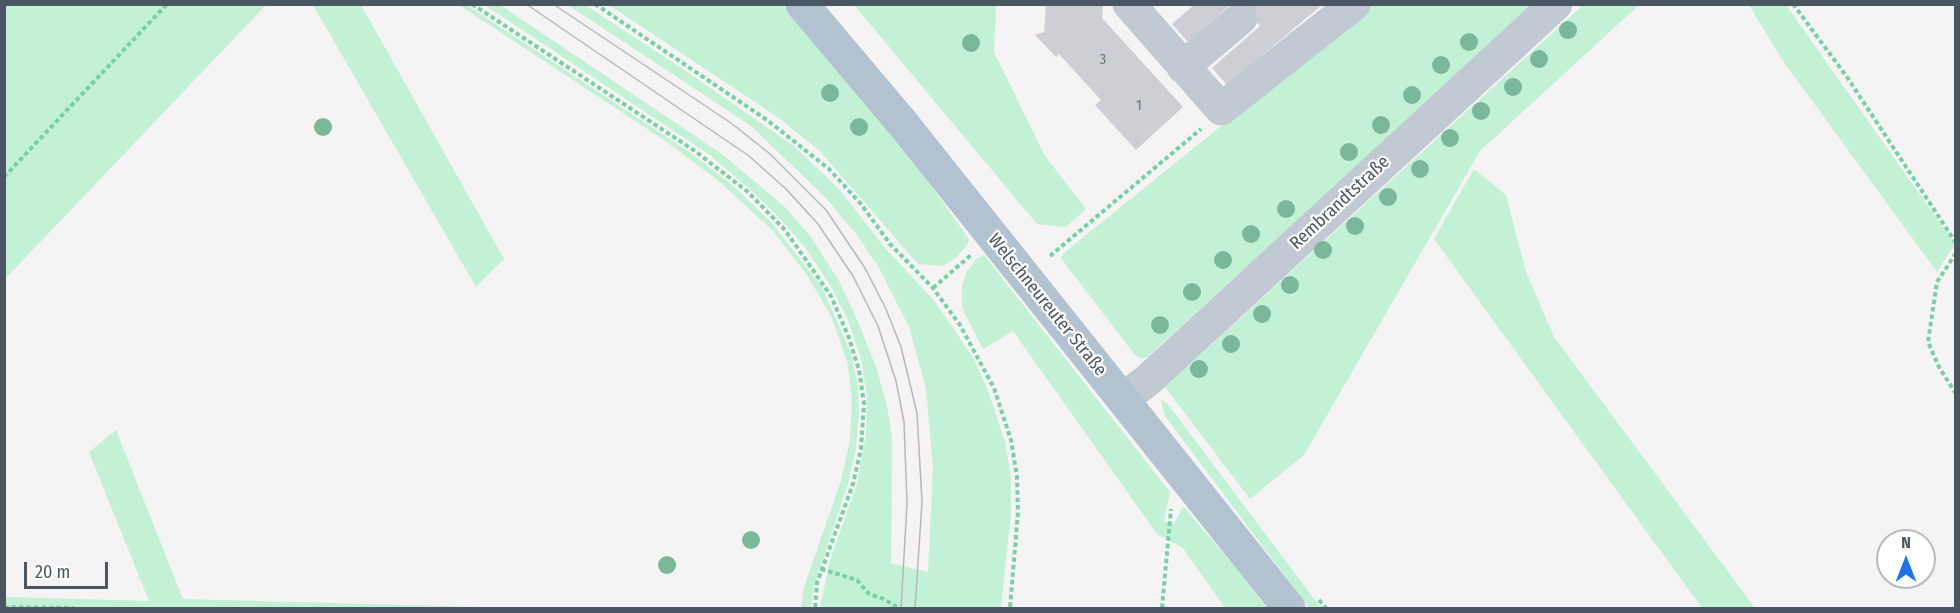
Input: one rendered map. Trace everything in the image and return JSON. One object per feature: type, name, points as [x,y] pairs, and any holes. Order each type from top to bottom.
[{"type":"main road","name":"Welschneureuter Straße","points":[[802,4],[870,84],[1289,609]]},
{"type":"street","points":[[1129,4],[1221,109],[1354,4]]},
{"type":"street","name":"Rembrandtstraße","points":[[1123,399],[1148,380],[1556,4]]},
{"type":"street","points":[[1183,67],[1241,18]]},
{"type":"path","points":[[4,177],[168,4]]},
{"type":"path","points":[[472,4],[695,151],[748,192],[785,230],[831,296],[859,370],[864,403],[861,448],[853,484],[821,569],[815,609]]},
{"type":"path","points":[[595,4],[767,120],[808,151],[829,169],[861,204],[890,244],[933,288],[978,354],[994,387],[1011,440],[1017,477],[1018,512],[1010,609]]},
{"type":"path","points":[[1793,4],[1847,77],[1956,243]]},
{"type":"path","points":[[1050,256],[1210,122]]},
{"type":"path","points":[[933,288],[994,239]]},
{"type":"path","points":[[1956,253],[1937,282],[1928,342],[1938,367],[1956,394]]},
{"type":"path","points":[[1162,609],[1168,518],[1172,502],[1188,484]]},
{"type":"path","points":[[821,569],[857,580],[869,594],[884,599],[898,609]]},
{"type":"path","points":[[4,607],[74,609]]},
{"type":"green space","points":[[4,5],[266,5],[5,279],[4,279]]},
{"type":"green space","points":[[313,5],[361,5],[504,259],[476,287]]},
{"type":"green space","points":[[459,5],[467,5],[688,151],[730,183],[771,222],[822,287],[851,353],[858,386],[859,410],[856,449],[848,484],[814,586],[811,608],[801,608],[804,587],[841,481],[850,440],[852,399],[847,361],[831,316],[807,275],[773,231],[720,182],[664,140]]},
{"type":"green space","points":[[485,5],[500,5],[722,154],[786,208],[811,237],[839,281],[859,324],[876,367],[887,405],[892,440],[891,563],[928,572],[933,467],[926,389],[909,327],[878,266],[857,235],[824,196],[751,126],[568,5],[585,5],[680,67],[794,146],[840,190],[884,247],[931,297],[974,359],[988,391],[1005,442],[1011,477],[1011,512],[1001,608],[820,608],[830,560],[857,484],[866,434],[867,397],[861,359],[848,320],[830,285],[807,250],[784,223],[753,192],[711,156]]},
{"type":"green space","points":[[609,5],[783,5],[910,156],[969,239],[967,245],[957,257],[943,266],[918,264],[820,151],[779,118]]},
{"type":"green space","points":[[854,5],[996,5],[994,52],[1045,156],[1086,209],[1066,227],[1037,224]]},
{"type":"green space","points":[[1371,5],[1532,5],[1147,357],[1141,359],[1134,354],[1061,258],[1065,252]]},
{"type":"green space","points":[[1583,5],[1639,5],[1480,151],[1304,455],[1250,499],[1165,387]]},
{"type":"green space","points":[[1749,5],[1786,5],[1955,244],[1937,272],[1783,61]]},
{"type":"green space","points":[[1474,169],[1506,195],[1526,272],[1554,337],[1755,608],[1702,608],[1434,239]]},
{"type":"green space","points":[[984,255],[1170,492],[1164,521],[1174,524],[1183,506],[1267,608],[1225,608],[1183,548],[1157,534],[1013,331],[983,349],[962,308],[962,286],[967,271],[976,259]]},
{"type":"green space","points":[[1161,400],[1167,403],[1321,608],[1309,608],[1165,416]]},
{"type":"green space","points":[[116,430],[183,599],[518,608],[5,608],[5,597],[149,601],[89,452]]},
{"type":"building","points":[[1046,4],[1103,4],[1102,18],[1183,107],[1136,150],[1095,105],[1101,100],[1059,54],[1056,57],[1035,35],[1044,32]]},
{"type":"building","points":[[1195,4],[1231,4],[1188,42],[1172,24]]},
{"type":"building","points":[[1241,4],[1323,4],[1227,85],[1212,68],[1260,26]]},
{"type":"tram line","points":[[526,4],[749,156],[786,189],[818,224],[853,276],[878,326],[896,381],[904,422],[907,503],[901,608]]},
{"type":"tram line","points":[[553,4],[731,123],[770,154],[826,210],[865,268],[886,309],[901,347],[917,413],[922,502],[915,608]]}]
